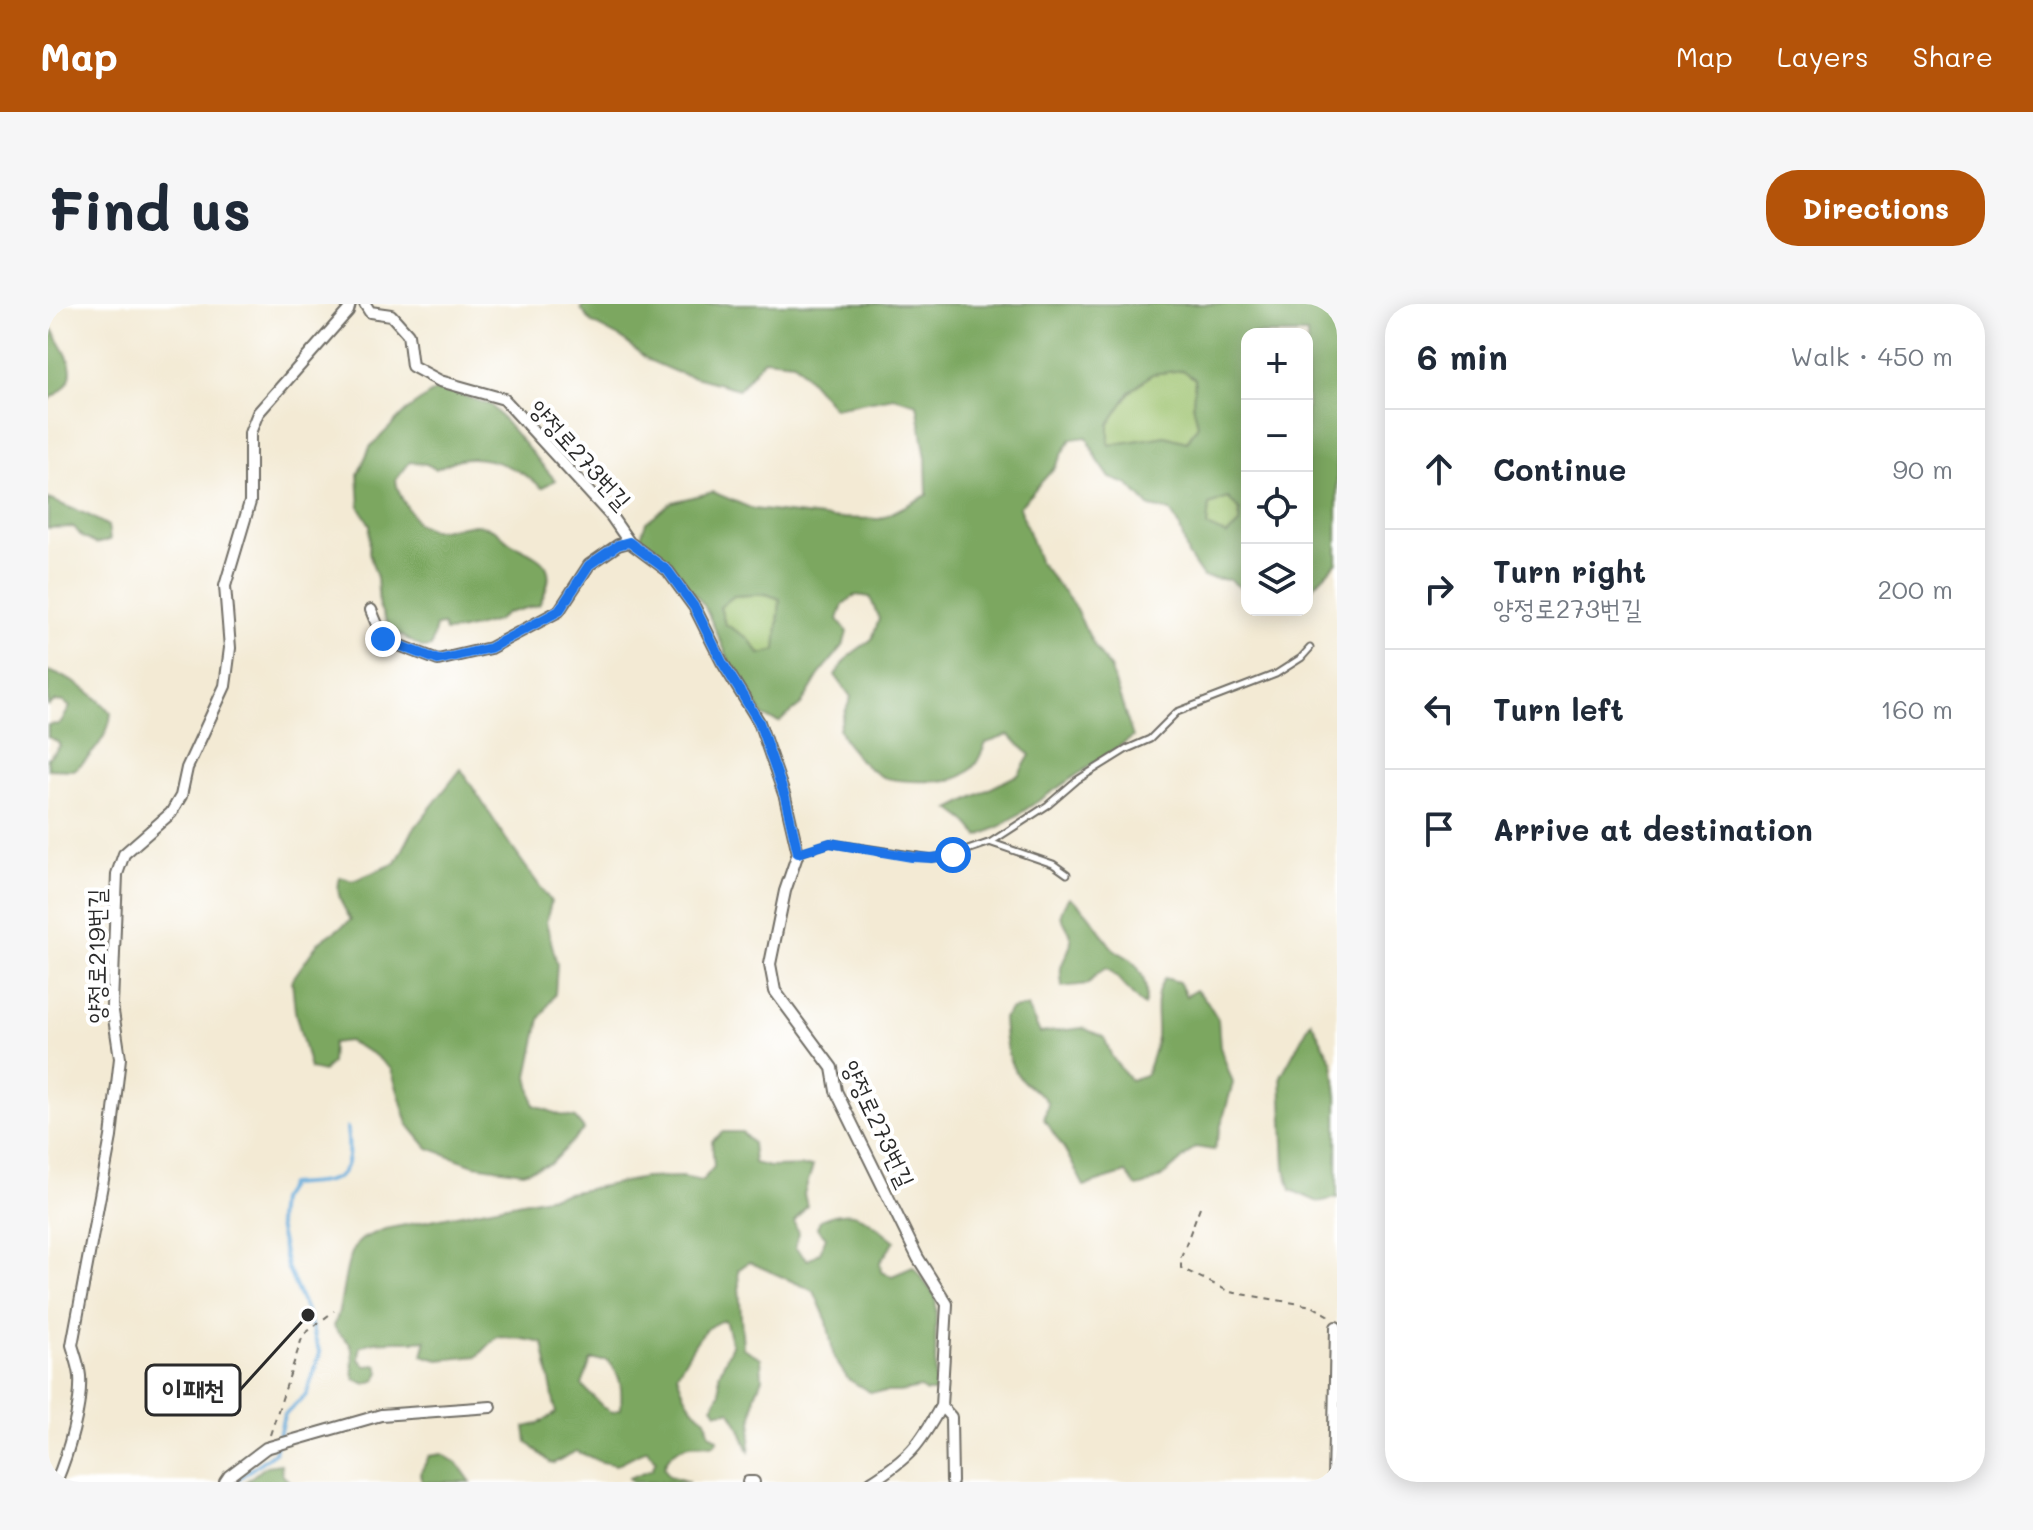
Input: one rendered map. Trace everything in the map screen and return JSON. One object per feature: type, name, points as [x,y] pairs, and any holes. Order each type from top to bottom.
[{"type":"street","name":"양정로219번길","points":[[56,1482],[66,1460],[80,1391],[80,1374],[72,1345],[111,1137],[120,1058],[112,1005],[117,874],[124,854],[171,813],[181,796],[187,768],[225,686],[230,648],[225,586],[250,502],[250,433],[258,413],[348,311],[350,304]]},
{"type":"street","name":"양정로273번길","points":[[365,304],[370,312],[391,315],[408,334],[412,366],[440,381],[504,399],[611,516],[629,542],[668,571],[695,608],[722,662],[759,722],[785,797],[798,853],[785,891],[770,964],[775,991],[832,1068],[836,1091],[918,1258],[947,1304],[941,1406],[951,1417],[952,1482]]},
{"type":"street","points":[[371,610],[383,639],[438,660],[490,648],[559,611],[589,565],[618,545],[629,542]]},
{"type":"street","points":[[1333,1482],[1336,1327]]},
{"type":"street","points":[[871,1482],[920,1444],[941,1406]]},
{"type":"street","points":[[225,1482],[267,1447],[381,1415],[491,1407]]},
{"type":"lane","points":[[798,853],[830,843],[932,858],[953,855],[991,842],[1048,805],[1077,780],[1127,749],[1150,739],[1177,712],[1276,674],[1301,658],[1310,648]]},
{"type":"lane","points":[[991,842],[1053,864],[1067,874]]},
{"type":"path","points":[[1200,1207],[1181,1257],[1181,1268],[1202,1281],[1230,1292],[1312,1306],[1329,1316],[1336,1327]]},
{"type":"path","points":[[267,1447],[305,1333],[334,1311]]},
{"type":"green space","points":[[584,304],[1337,304],[1337,562],[1313,587],[1313,328],[1241,328],[1241,588],[1230,580],[1203,577],[1188,555],[1180,528],[1170,511],[1150,507],[1129,485],[1110,478],[1087,437],[1071,439],[1055,467],[1019,507],[1040,563],[1073,604],[1095,647],[1110,668],[1133,737],[1001,826],[979,836],[950,809],[1019,774],[1030,755],[1009,735],[986,743],[973,767],[960,777],[906,781],[885,778],[866,766],[850,748],[839,728],[851,697],[835,675],[850,655],[872,639],[879,619],[870,597],[855,595],[843,605],[838,619],[847,632],[843,646],[819,675],[801,705],[779,722],[764,717],[731,664],[704,605],[668,563],[639,542],[646,522],[672,502],[713,492],[753,509],[831,518],[880,519],[927,495],[926,458],[917,404],[894,397],[834,408],[794,362],[764,359],[739,389],[676,372],[648,360],[621,338],[592,323],[581,309]],"holes":[[[1183,370],[1195,379],[1193,404],[1198,425],[1187,442],[1165,436],[1109,445],[1109,424],[1130,392],[1152,374]],[[1228,498],[1240,510],[1239,524],[1227,535],[1207,526],[1209,505]],[[766,594],[780,599],[776,650],[760,654],[748,638],[725,624],[720,607],[734,596]]]},
{"type":"green space","points":[[48,322],[66,354],[71,373],[61,391],[48,400]]},
{"type":"green space","points":[[1183,370],[1195,379],[1193,404],[1198,425],[1186,442],[1165,436],[1109,445],[1109,424],[1130,392],[1152,374]]},
{"type":"green space","points":[[439,388],[491,405],[555,480],[542,488],[515,470],[482,459],[460,459],[436,469],[410,462],[396,480],[401,497],[416,523],[434,530],[470,525],[489,527],[542,561],[549,574],[539,605],[458,631],[445,632],[443,625],[436,626],[431,647],[423,648],[390,629],[379,606],[377,578],[369,553],[370,525],[360,508],[358,474],[370,447],[406,411]]},
{"type":"green space","points":[[1228,498],[1240,509],[1239,524],[1227,535],[1207,527],[1209,505]]},
{"type":"green space","points":[[48,499],[108,526],[110,540],[96,544],[82,537],[74,527],[48,528]]},
{"type":"green space","points":[[766,594],[780,599],[776,651],[760,654],[748,638],[725,624],[720,607],[733,596]]},
{"type":"green space","points":[[48,671],[82,688],[111,713],[98,745],[74,770],[48,769],[48,758],[60,746],[48,737],[48,725],[60,724],[70,707],[64,702],[55,701],[48,706]]},
{"type":"green space","points":[[461,769],[551,902],[546,922],[557,964],[555,994],[540,1019],[528,1076],[534,1105],[575,1118],[584,1129],[551,1163],[523,1172],[474,1165],[428,1148],[408,1124],[391,1069],[373,1054],[348,1041],[332,1043],[331,1063],[323,1072],[310,1069],[295,1011],[292,980],[318,943],[351,920],[339,894],[340,877],[353,881],[396,863],[413,830]]},
{"type":"green space","points":[[1069,897],[1087,913],[1112,948],[1131,960],[1139,970],[1146,988],[1144,1006],[1106,968],[1088,984],[1062,987],[1061,968],[1071,938],[1061,915]]},
{"type":"green space","points":[[1165,978],[1179,982],[1186,996],[1196,990],[1218,1019],[1220,1047],[1233,1083],[1214,1150],[1195,1147],[1169,1172],[1146,1185],[1137,1187],[1126,1173],[1084,1186],[1044,1119],[1048,1103],[1019,1077],[1010,1061],[1003,1018],[1011,1009],[1027,1007],[1040,1033],[1083,1028],[1104,1037],[1112,1057],[1130,1080],[1146,1075],[1151,1061],[1157,1036],[1157,998]]},
{"type":"green space","points":[[1311,1021],[1333,1063],[1337,1097],[1337,1198],[1318,1202],[1291,1190],[1285,1168],[1281,1076]]},
{"type":"green space","points":[[723,1132],[742,1132],[752,1143],[754,1163],[770,1167],[813,1166],[804,1194],[807,1206],[794,1222],[798,1233],[795,1248],[808,1260],[820,1252],[826,1237],[817,1228],[820,1220],[833,1215],[853,1214],[861,1217],[895,1241],[880,1262],[881,1272],[892,1276],[913,1267],[936,1297],[935,1392],[920,1388],[870,1392],[848,1379],[834,1358],[827,1321],[814,1291],[749,1262],[738,1270],[743,1348],[761,1358],[762,1378],[755,1395],[749,1451],[730,1411],[717,1412],[713,1406],[720,1393],[719,1374],[732,1345],[725,1320],[702,1334],[677,1374],[687,1400],[706,1419],[709,1433],[718,1440],[714,1445],[699,1444],[678,1449],[667,1459],[664,1467],[669,1476],[689,1482],[632,1482],[629,1478],[652,1469],[656,1460],[647,1449],[616,1465],[576,1451],[552,1464],[527,1442],[525,1427],[538,1424],[556,1413],[543,1343],[497,1337],[478,1356],[439,1360],[422,1355],[426,1340],[375,1342],[360,1347],[359,1359],[366,1366],[377,1365],[380,1372],[376,1380],[366,1384],[355,1379],[351,1346],[334,1326],[350,1257],[363,1238],[385,1229],[644,1178],[682,1177],[702,1181],[714,1167],[712,1141]],"holes":[[[591,1360],[607,1360],[616,1371],[621,1388],[621,1409],[612,1412],[582,1385]]]},
{"type":"green space","points":[[442,1454],[458,1464],[471,1482],[422,1482],[421,1472],[429,1456]]},
{"type":"green space","points":[[281,1464],[282,1475],[291,1482],[245,1482],[266,1466]]},
{"type":"waterway","points":[[234,1482],[275,1452],[284,1415],[306,1395],[320,1354],[308,1315],[287,1267],[277,1221],[279,1200],[289,1185],[319,1183],[338,1176],[344,1170],[348,1160],[347,1128]]},
{"type":"place","name":"이패천","points":[[308,1315]]},
{"type":"route","points":[[383,639],[438,660],[490,648],[559,611],[589,565],[618,545],[629,542],[668,571],[695,608],[722,662],[759,722],[785,797],[798,853],[830,843],[912,857],[953,855]]}]
